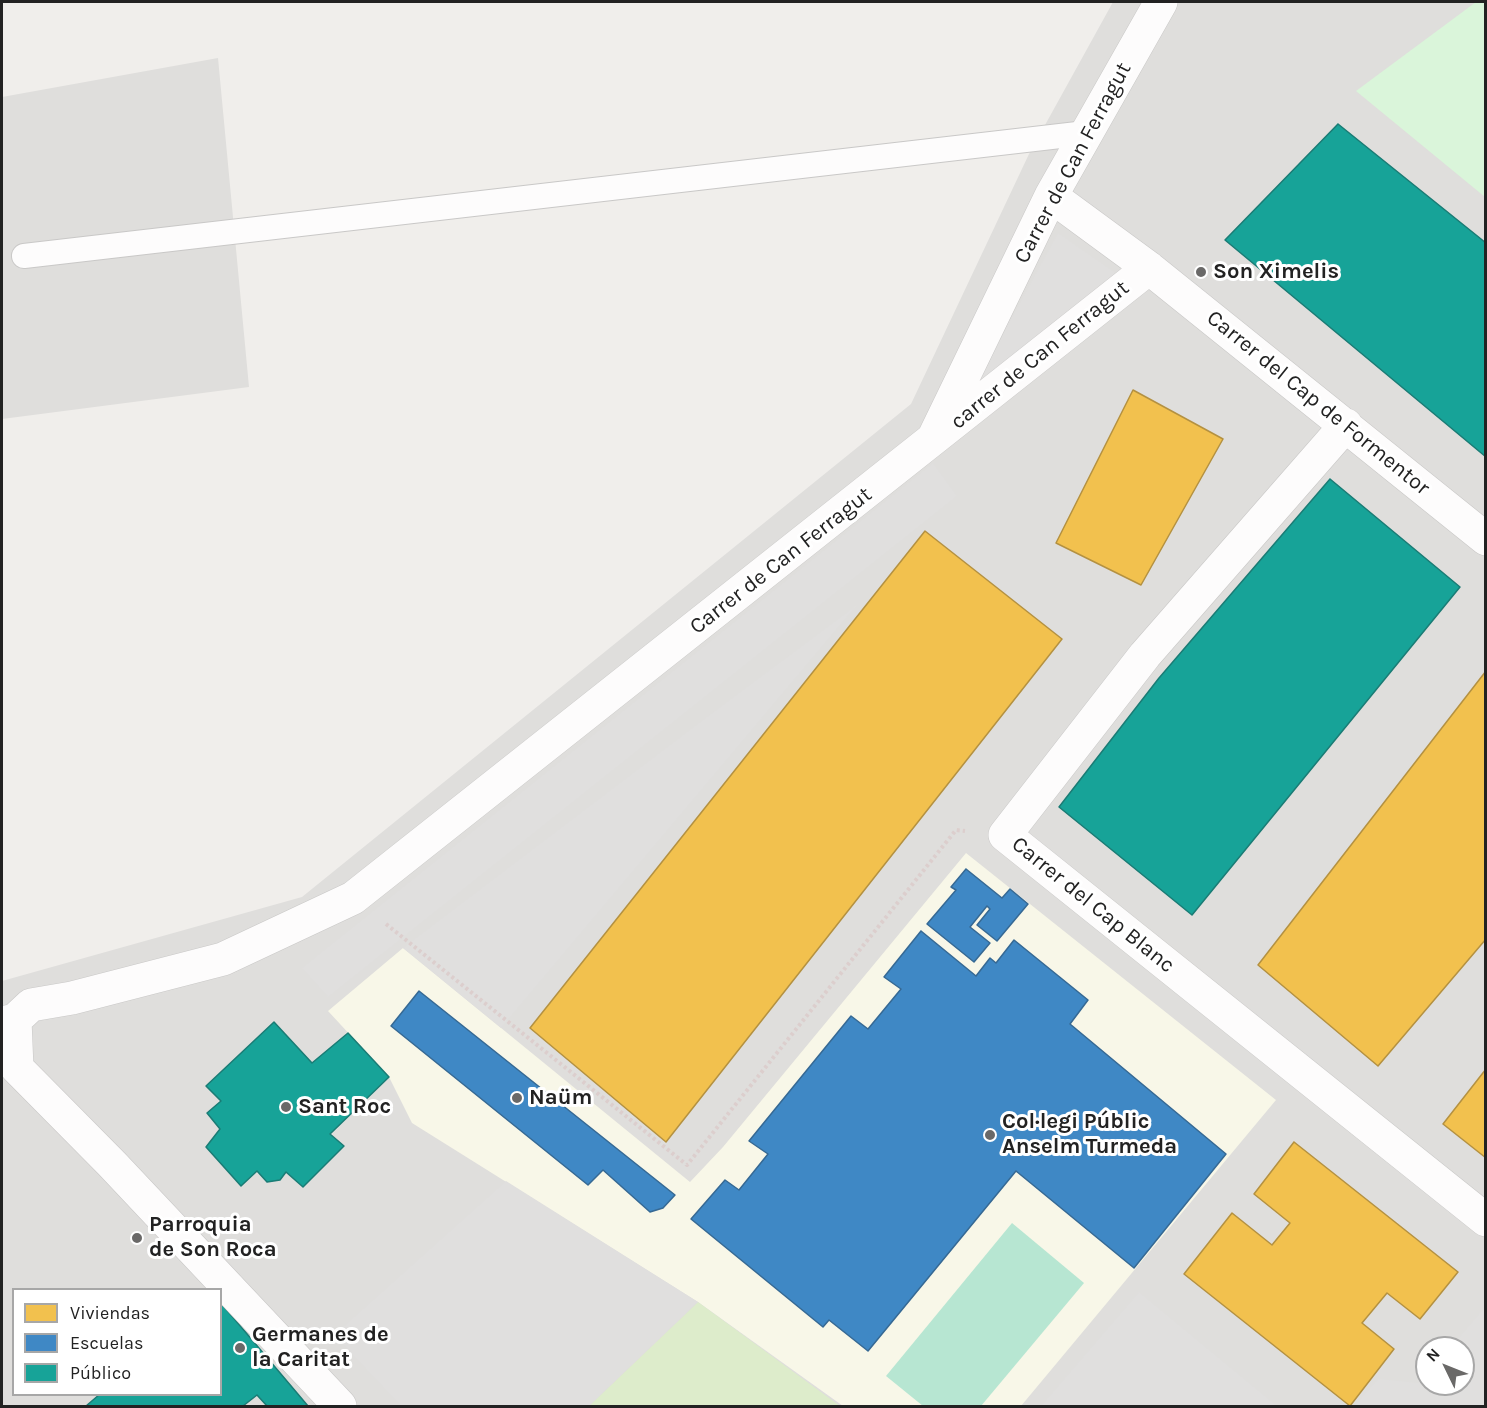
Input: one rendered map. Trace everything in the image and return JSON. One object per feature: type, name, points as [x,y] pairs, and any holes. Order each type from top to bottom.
[{"type":"street","name":"Carrer de Can Ferragut","points":[[8,1021],[31,1005],[72,998],[223,960],[353,898],[932,442],[1051,196],[1161,2]]},
{"type":"street","points":[[1051,196],[1149,268]]},
{"type":"street","name":"Carrer del Cap de Formentor","points":[[1149,268],[1346,424],[1485,539]]},
{"type":"street","name":"carrer de Can Ferragut","points":[[932,442],[1149,268]]},
{"type":"street","name":"Carrer del Cap Blanc","points":[[1346,424],[1145,655],[1005,835],[1485,1220]]},
{"type":"street","points":[[8,1021],[17,1068],[112,1164],[340,1407]]},
{"type":"lane","points":[[24,256],[1086,133]]},
{"type":"path","points":[[353,898],[687,1165],[956,830],[1005,835]]},
{"type":"shaded area","points":[[1113,2],[1485,2],[1485,1406],[2,1406],[2,981],[302,897],[911,404],[1029,154]]},
{"type":"shaded area","points":[[218,58],[249,387],[2,419],[2,97]]},
{"type":"shaded area","points":[[1058,233],[1117,274],[970,394]]},
{"type":"shaded area","points":[[933,463],[957,496],[328,997],[302,968]]},
{"type":"shaded area","points":[[857,605],[501,1028],[403,948],[703,720]]},
{"type":"shaded area","name":"Col·legi Públic Anselm Turmeda","points":[[966,853],[1276,1100],[1021,1406],[843,1406],[698,1302],[412,1123],[389,1077],[328,1011],[403,948],[690,1182],[723,1147]]},
{"type":"shaded area","points":[[506,1181],[698,1302],[589,1406],[401,1406],[334,1335]]},
{"type":"shaded area","points":[[1139,1292],[1277,1406],[1041,1406]]},
{"type":"shaded area","points":[[1485,1307],[1485,1406],[1354,1406],[1378,1379],[1415,1383],[1415,1396],[1475,1396],[1475,1336],[1460,1336]]},
{"type":"green space","points":[[1476,2],[1485,2],[1485,197],[1356,91]]},
{"type":"green space","points":[[1012,1223],[1084,1283],[981,1406],[923,1406],[886,1376]]},
{"type":"green space","points":[[698,1302],[840,1406],[589,1406]]},
{"type":"building: Viviendas","points":[[1133,390],[1223,439],[1141,585],[1056,543]]},
{"type":"building: Viviendas","points":[[925,531],[1062,639],[666,1142],[530,1028]]},
{"type":"building: Viviendas","points":[[1486,671],[1486,939],[1378,1066],[1258,965]]},
{"type":"building: Viviendas","points":[[1486,1069],[1486,1158],[1443,1124]]},
{"type":"building: Viviendas","points":[[1294,1142],[1458,1272],[1420,1319],[1387,1293],[1362,1323],[1394,1349],[1350,1406],[1184,1274],[1232,1213],[1272,1245],[1290,1223],[1254,1194]]},
{"type":"building: Escuelas","points":[[966,869],[1002,898],[1010,889],[1028,904],[997,941],[977,925],[990,909],[987,906],[970,927],[990,943],[974,962],[927,924],[956,890],[951,887]]},
{"type":"building: Escuelas","points":[[921,931],[976,976],[990,958],[996,963],[1014,940],[1088,1000],[1070,1024],[1226,1154],[1134,1268],[1016,1171],[868,1351],[829,1320],[823,1327],[691,1219],[725,1180],[739,1190],[768,1154],[749,1141],[851,1016],[868,1029],[901,989],[884,977]]},
{"type":"building: Escuelas","name":"Naüm","points":[[419,991],[675,1195],[663,1208],[650,1212],[603,1170],[588,1185],[391,1026]]},
{"type":"building: Público","points":[[1338,124],[1486,243],[1486,457],[1225,240]]},
{"type":"building: Público","points":[[1330,479],[1460,587],[1192,915],[1059,807],[1159,678]]},
{"type":"building: Público","name":"Sant Roc","points":[[274,1022],[312,1063],[348,1033],[389,1077],[330,1134],[344,1146],[303,1187],[286,1172],[280,1180],[267,1182],[257,1171],[241,1186],[206,1147],[220,1129],[207,1113],[221,1101],[206,1086]]},
{"type":"building: Público","name":"Germanes de la Caritat","points":[[222,1304],[308,1406],[267,1406],[257,1395],[243,1406],[86,1406],[98,1396],[222,1396]]},
{"type":"place","name":"Son Ximelis","points":[[1201,272]]},
{"type":"place","name":"Naüm","points":[[517,1098]]},
{"type":"place","name":"Sant Roc","points":[[286,1107]]},
{"type":"place","name":"Col·legi Públic Anselm Turmeda","points":[[990,1135]]},
{"type":"place","name":"Parroquia de Son Roca","points":[[137,1238]]},
{"type":"place","name":"Germanes de la Caritat","points":[[240,1348]]}]
